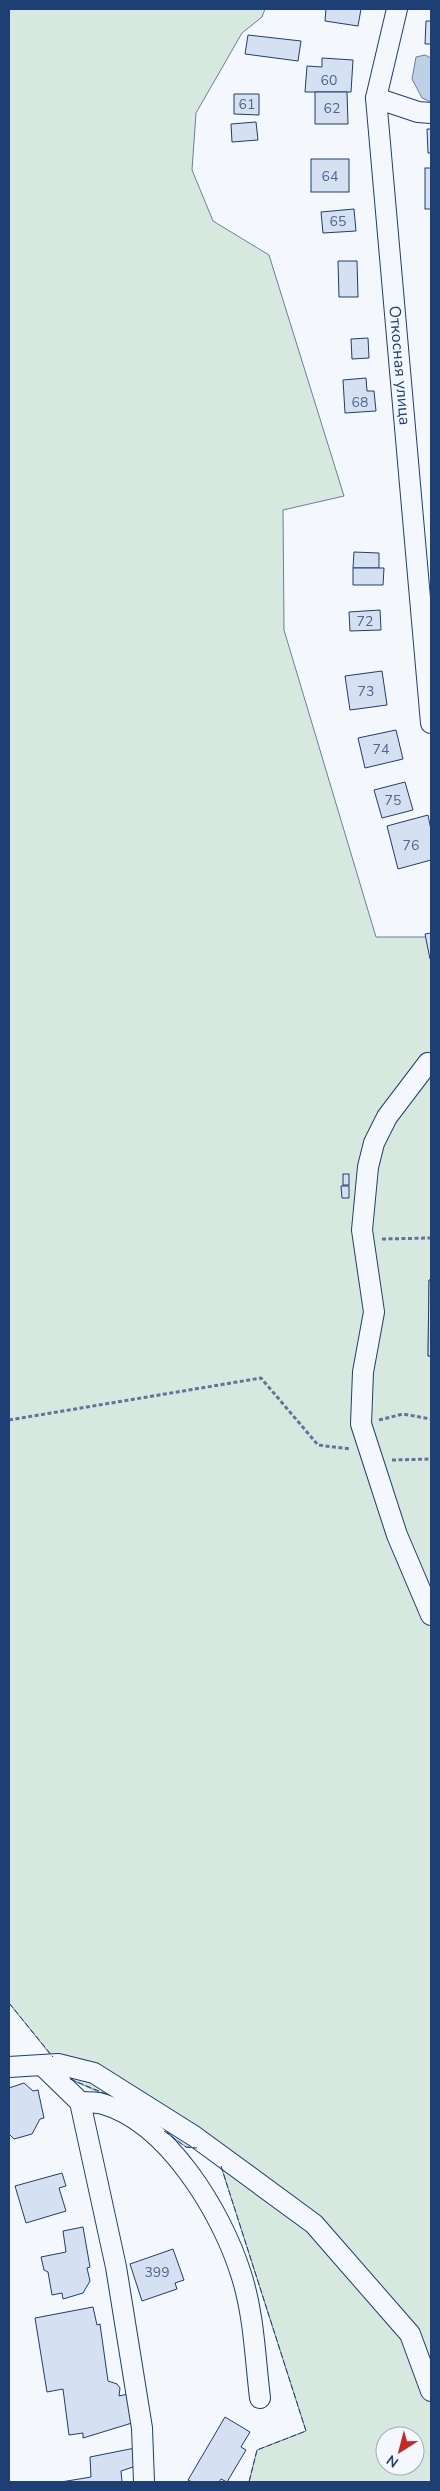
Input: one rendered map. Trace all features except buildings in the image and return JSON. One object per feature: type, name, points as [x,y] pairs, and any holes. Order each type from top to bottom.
[{"type":"street","name":"Откосная улица","points":[[397,9],[376,98],[431,723]]},
{"type":"street","points":[[376,98],[418,112],[431,113]]},
{"type":"street","points":[[428,1063],[387,1117],[374,1143],[368,1166],[362,1230],[374,1312],[363,1372],[361,1424],[397,1535],[431,1615]]},
{"type":"street","points":[[9,2067],[58,2064],[94,2073],[194,2136],[314,2224],[410,2334],[431,2391]]},
{"type":"street","points":[[43,2066],[80,2102],[116,2267],[142,2428],[144,2482]]},
{"type":"street","points":[[80,2102],[103,2104],[126,2115],[157,2136],[188,2171],[211,2204],[241,2275],[250,2315],[260,2398]]},
{"type":"path","points":[[364,1240],[431,1238]]},
{"type":"path","points":[[9,1420],[261,1378],[318,1445],[371,1456],[431,1459]]},
{"type":"path","points":[[361,1424],[404,1414],[431,1419]]},
{"type":"shaded area","points":[[9,9],[265,9],[262,17],[242,33],[196,113],[192,170],[213,221],[269,255],[344,496],[283,510],[284,630],[376,937],[431,937],[431,1280],[429,1280],[428,1356],[431,1356],[431,2482],[249,2482],[257,2450],[306,2431],[219,2160],[204,2149],[186,2147],[112,2094],[105,2095],[70,2079],[9,2003]]},
{"type":"water","points":[[425,55],[431,58],[431,102],[422,98],[412,79],[416,57]]},
{"type":"fence","points":[[9,2003],[53,2057]]},
{"type":"fence","points":[[70,2079],[106,2094]]},
{"type":"fence","points":[[164,2131],[186,2147],[197,2148]]},
{"type":"fence","points":[[221,2166],[306,2431],[257,2450],[249,2482]]}]
